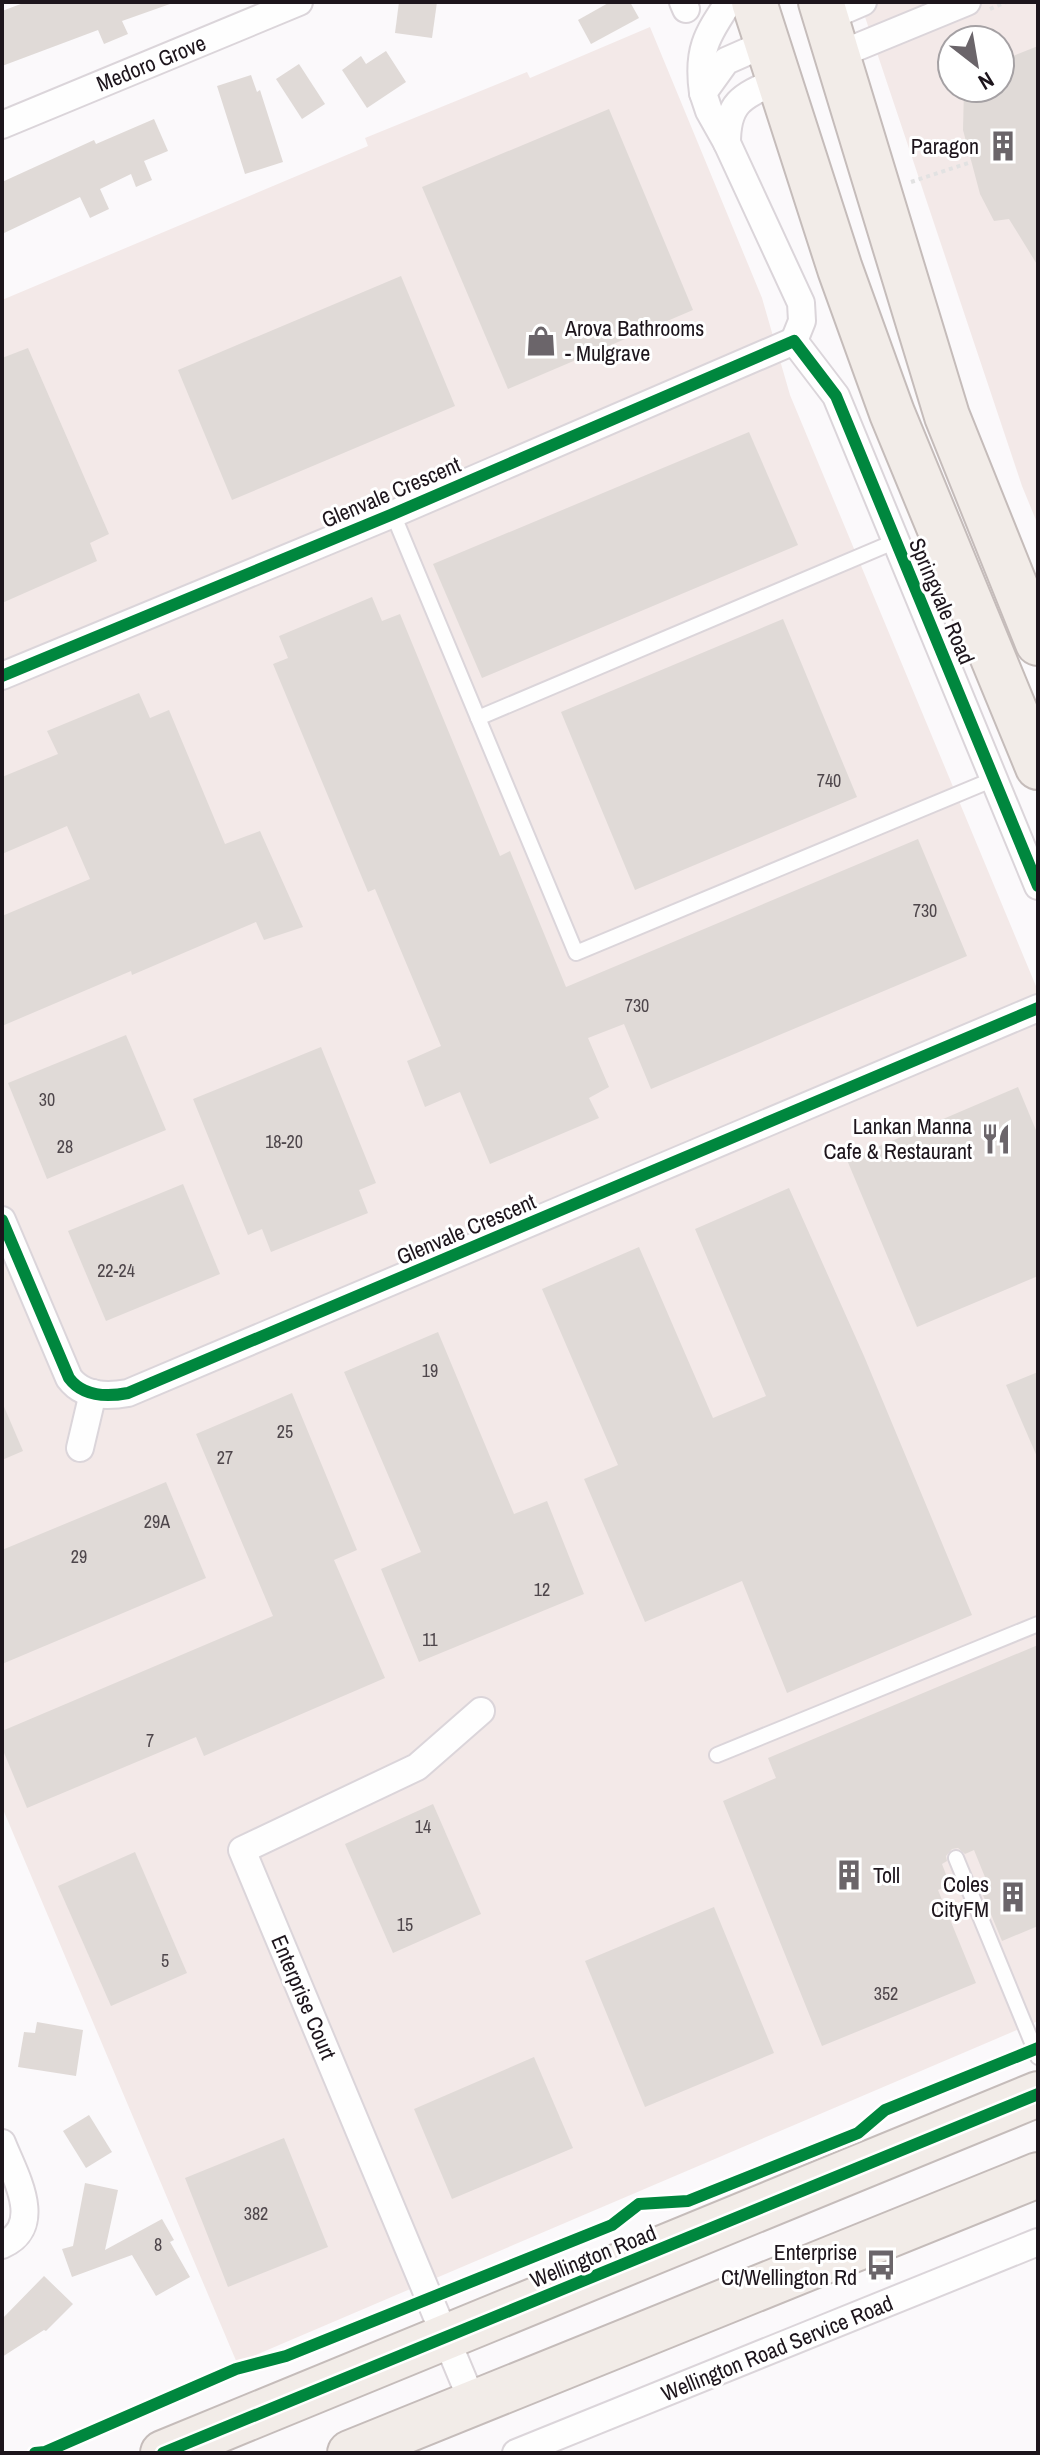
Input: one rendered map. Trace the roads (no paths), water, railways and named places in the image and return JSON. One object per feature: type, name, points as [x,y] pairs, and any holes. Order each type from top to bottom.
[{"type":"highway","name":"Springvale Road","points":[[754,2],[840,269],[892,413],[1038,767]]},
{"type":"highway","points":[[773,62],[837,19],[947,416],[1038,643]]},
{"type":"highway","name":"Wellington Road","points":[[163,2453],[1038,2094]]},
{"type":"highway","points":[[350,2453],[1038,2175]]},
{"type":"street","name":"Medoro Grove","points":[[2,125],[299,2]]},
{"type":"street","points":[[729,2],[703,45],[700,69],[703,93],[801,303],[802,321],[794,341]]},
{"type":"street","points":[[837,19],[967,2]]},
{"type":"street","points":[[703,93],[726,61],[773,62]]},
{"type":"street","points":[[727,143],[730,115],[739,100],[773,62]]},
{"type":"street","name":"Glenvale Crescent","points":[[2,676],[393,514],[794,341]]},
{"type":"street","name":"Springvale Road","points":[[794,341],[836,396],[1038,886]]},
{"type":"street","name":"Glenvale Crescent","points":[[93,1393],[117,1395],[146,1387],[1038,1008]]},
{"type":"street","points":[[2,1220],[69,1378],[75,1386],[93,1393],[80,1448]]},
{"type":"street","name":"Enterprise Court","points":[[473,2403],[242,1850],[417,1767],[481,1711]]},
{"type":"street","points":[[2,2143],[26,2204],[22,2228],[2,2245]]},
{"type":"street","name":"Wellington Road Service Road","points":[[516,2453],[1038,2242]]},
{"type":"lane","points":[[393,514],[576,953],[994,779]]},
{"type":"lane","points":[[478,718],[896,541]]},
{"type":"lane","points":[[717,1755],[1038,1624]]},
{"type":"lane","points":[[956,1858],[1038,2057]]},
{"type":"place","name":"Paragon","points":[[1003,146]]},
{"type":"place","name":"Arova Bathrooms - Mulgrave","points":[[541,341]]},
{"type":"place","name":"Lankan Manna Cafe & Restaurant","points":[[996,1139]]},
{"type":"place","name":"Toll","points":[[849,1875]]},
{"type":"place","name":"Coles CityFM","points":[[1013,1897]]},
{"type":"place","name":"Enterprise Ct/Wellington Rd","points":[[881,2265]]}]
